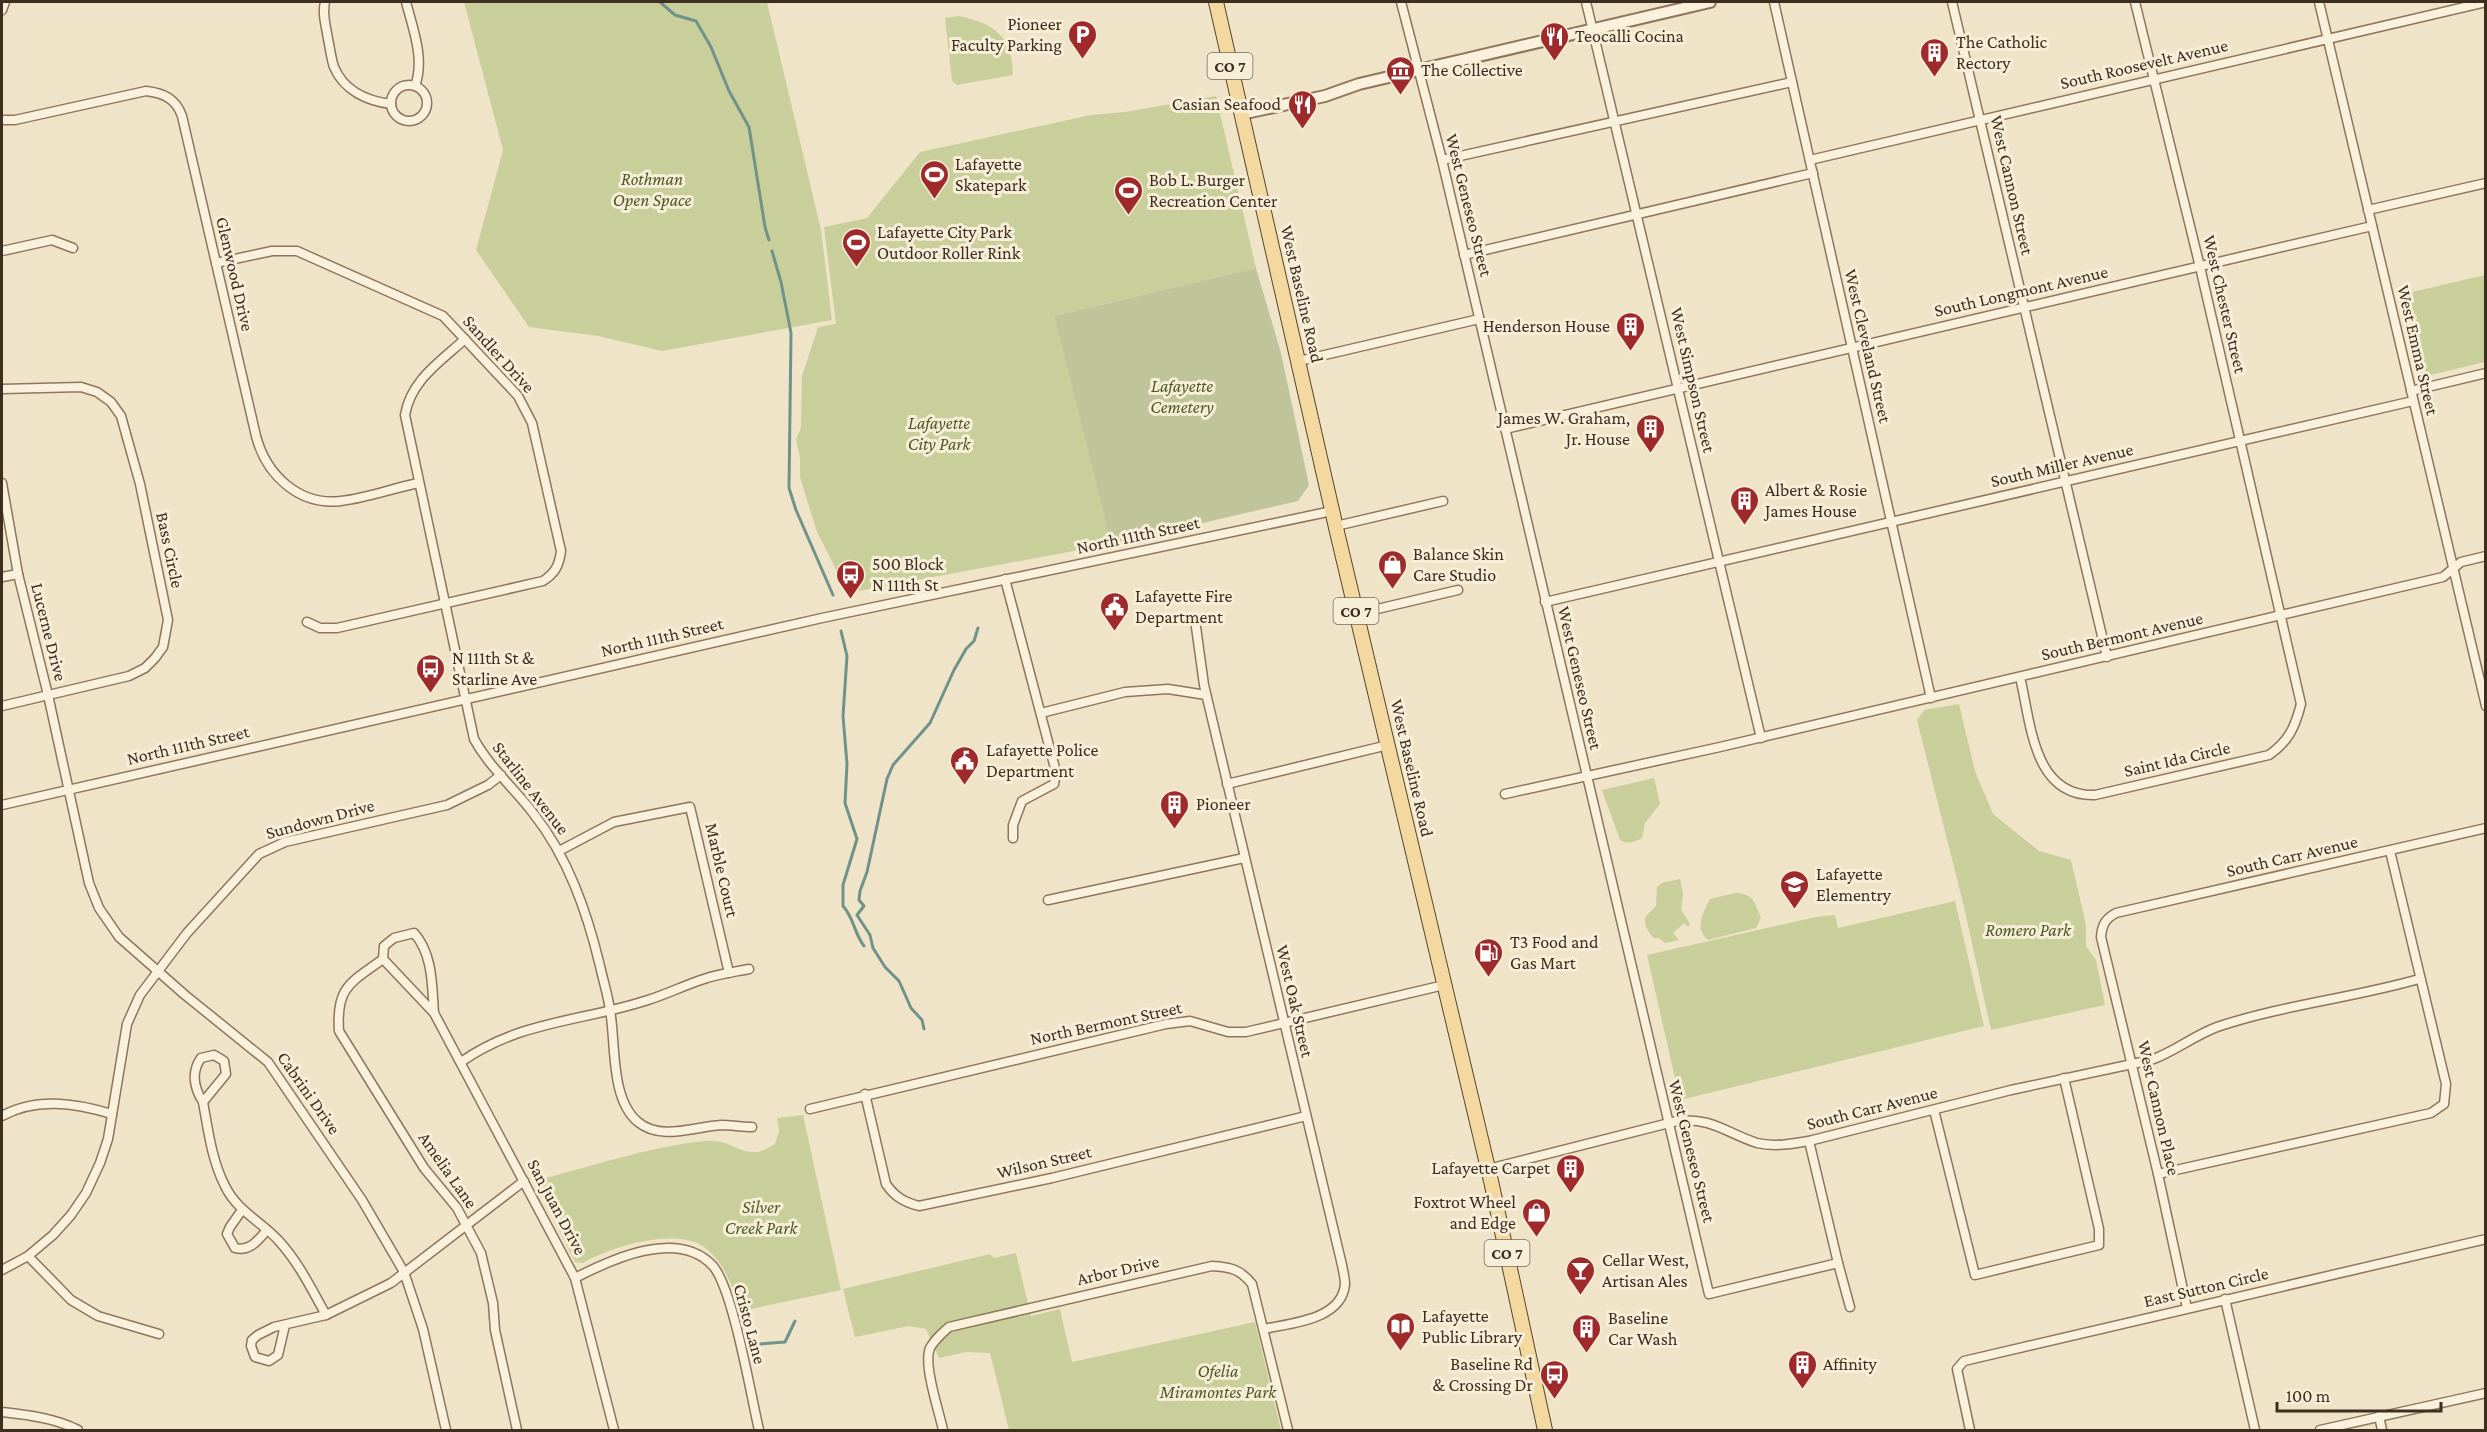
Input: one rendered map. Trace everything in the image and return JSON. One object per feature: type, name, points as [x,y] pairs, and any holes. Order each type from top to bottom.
[{"type":"main road","name":"CO 7","points":[[1216,2],[1241,114]]},
{"type":"main road","name":"West Baseline Road","points":[[1241,114],[1356,614],[1488,1168],[1545,1431]]},
{"type":"street","points":[[2,10],[5,2]]},
{"type":"street","points":[[325,2],[324,18],[334,67],[342,80],[359,95],[371,101],[391,104]]},
{"type":"street","points":[[406,2],[418,50],[419,74],[415,86]]},
{"type":"street","name":"West Geneseo Street","points":[[1401,2],[1442,160],[1709,1294],[1838,1263]]},
{"type":"street","name":"West Simpson Street","points":[[1586,2],[1617,122],[1677,389],[1761,738]]},
{"type":"street","points":[[1241,114],[1325,96],[1335,90],[1710,2]]},
{"type":"street","name":"West Cleveland Street","points":[[1774,2],[1931,698]]},
{"type":"street","name":"West Cannon Street","points":[[1952,2],[2107,657]]},
{"type":"street","name":"West Chester Street","points":[[2135,2],[2200,267],[2279,615]]},
{"type":"street","name":"West Emma Street","points":[[2319,2],[2453,568],[2483,683],[2486,706]]},
{"type":"street","name":"South Roosevelt Avenue","points":[[1810,160],[2486,2]]},
{"type":"street","points":[[1442,160],[1792,82]]},
{"type":"street","points":[[406,85],[415,86],[427,98],[424,114],[416,120],[407,122],[399,119],[393,112],[391,104],[398,88],[406,85]]},
{"type":"street","name":"Glenwood Drive","points":[[2,120],[15,120],[146,91],[159,92],[170,98],[179,108],[182,116],[260,452],[270,470],[282,483],[304,496],[325,501],[341,501],[419,483]]},
{"type":"street","points":[[1464,255],[1813,172]]},
{"type":"street","points":[[2368,210],[2486,183]]},
{"type":"street","name":"South Longmont Avenue","points":[[1504,429],[2372,226]]},
{"type":"street","points":[[2,250],[52,240],[73,248]]},
{"type":"street","name":"Sandler Drive","points":[[216,263],[272,251],[297,252],[443,316],[518,396],[529,415],[561,551],[560,564],[553,574],[543,581],[444,604]]},
{"type":"street","points":[[1299,361],[1479,319]]},
{"type":"street","name":"Starline Avenue","points":[[465,339],[416,384],[408,398],[405,415],[474,739],[484,758],[534,814],[559,851],[590,924],[610,1009],[618,1083],[623,1103],[630,1115],[652,1131],[664,1132],[722,1125],[752,1127]]},
{"type":"street","name":"South Miller Avenue","points":[[1545,602],[2239,440],[2412,396],[2486,373]]},
{"type":"street","name":"Bass Circle","points":[[2,389],[81,387],[97,392],[111,402],[122,416],[168,620],[163,647],[146,668],[129,676],[2,706]]},
{"type":"street","name":"Lucerne Drive","points":[[2,483],[18,574],[48,695],[68,789]]},
{"type":"street","points":[[1336,526],[1443,501]]},
{"type":"street","name":"North 111th Street","points":[[2,805],[564,676],[1005,579],[1332,511]]},
{"type":"street","name":"South Bermont Avenue","points":[[1505,794],[1761,738],[2444,577],[2461,562],[2486,556]]},
{"type":"street","points":[[2,577],[18,574]]},
{"type":"street","points":[[1005,579],[1056,772],[1053,784],[1022,801],[1013,825],[1014,838]]},
{"type":"street","points":[[1356,614],[1458,590]]},
{"type":"street","points":[[308,622],[320,628],[337,628],[444,604]]},
{"type":"street","name":"Saint Ida Circle","points":[[2020,677],[2038,756],[2049,776],[2062,788],[2079,795],[2095,795],[2269,754],[2281,747],[2291,734],[2301,704],[2279,615]]},
{"type":"street","name":"West Oak Street","points":[[1196,627],[1206,695],[1345,1284],[1340,1300],[1327,1312],[1264,1329]]},
{"type":"street","points":[[1041,712],[1125,692],[1168,689],[1206,695]]},
{"type":"street","points":[[1227,784],[1388,745]]},
{"type":"street","name":"Sundown Drive","points":[[2,1270],[28,1256],[53,1236],[86,1193],[100,1163],[112,1114],[127,1024],[140,995],[221,893],[259,854],[285,842],[447,806],[501,776]]},
{"type":"street","name":"Cabrini Drive","points":[[68,789],[89,883],[99,908],[119,937],[268,1062],[362,1200],[404,1272],[423,1329],[446,1431]]},
{"type":"street","name":"Marble Court","points":[[559,851],[614,822],[690,807],[729,973]]},
{"type":"street","name":"South Carr Avenue","points":[[2108,918],[2116,913],[2486,828]]},
{"type":"street","points":[[2158,1174],[2431,1113],[2444,1104],[2446,1084],[2390,851]]},
{"type":"street","points":[[1048,900],[1244,858]]},
{"type":"street","name":"West Cannon Place","points":[[2108,918],[2102,927],[2101,937],[2158,1174],[2187,1308]]},
{"type":"street","name":"San Juan Drive","points":[[434,1013],[428,960],[422,942],[414,933],[403,934],[384,946],[383,959],[434,1013],[575,1278],[614,1431]]},
{"type":"street","name":"Amelia Lane","points":[[383,959],[350,982],[341,996],[338,1012],[339,1031],[424,1168],[441,1185],[467,1225],[481,1253],[491,1293],[495,1330],[517,1431]]},
{"type":"street","points":[[461,1062],[478,1050],[521,1031],[647,1001],[706,978],[748,969]]},
{"type":"street","name":"South Carr Avenue","points":[[1669,1124],[1695,1119],[1712,1123],[1759,1143],[1775,1145],[1809,1142],[2064,1078],[2151,1060],[2216,1028],[2261,1015],[2419,979]]},
{"type":"street","name":"North Bermont Street","points":[[810,1109],[1166,1024],[1190,1021],[1228,1032],[1246,1032],[1444,985]]},
{"type":"street","points":[[203,1102],[226,1074],[224,1061],[214,1055],[201,1058],[195,1072],[196,1088],[203,1102],[218,1169],[225,1186],[242,1210],[281,1244],[295,1262],[326,1315]]},
{"type":"street","points":[[1934,1110],[1975,1275],[2099,1245],[2099,1229],[2064,1078]]},
{"type":"street","name":"Wilson Street","points":[[866,1094],[886,1184],[904,1202],[919,1206],[1052,1178],[1306,1116]]},
{"type":"street","points":[[2,1116],[14,1109],[45,1103],[86,1106],[112,1114]]},
{"type":"street","points":[[1488,1168],[1669,1124]]},
{"type":"street","points":[[1809,1142],[1850,1307]]},
{"type":"street","points":[[285,1325],[278,1355],[269,1361],[255,1357],[251,1350],[252,1340],[265,1331],[285,1325],[326,1315],[391,1283],[524,1181]]},
{"type":"street","points":[[242,1210],[227,1234],[235,1248],[251,1246],[267,1230]]},
{"type":"street","name":"East Sutton Circle","points":[[1970,1431],[1957,1369],[1964,1361],[2486,1239]]},
{"type":"street","name":"Cristo Lane","points":[[575,1278],[621,1258],[668,1248],[699,1255],[713,1267],[727,1295],[759,1431]]},
{"type":"street","points":[[28,1256],[71,1300],[98,1316],[159,1334]]},
{"type":"street","name":"Arbor Drive","points":[[944,1431],[928,1365],[929,1350],[937,1337],[949,1327],[1212,1266],[1232,1267],[1244,1274],[1252,1284],[1288,1431]]},
{"type":"street","points":[[2224,1299],[2255,1431]]},
{"type":"street","points":[[2320,1431],[2486,1393]]},
{"type":"street","points":[[2,1412],[30,1415],[54,1421],[78,1431]]},
{"type":"street","points":[[2379,1416],[2382,1431]]},
{"type":"green space","name":"Rothman Open Space","points":[[464,2],[767,2],[821,230],[832,320],[662,351],[598,336],[529,327],[476,250],[503,150]]},
{"type":"green space","points":[[959,16],[982,23],[999,34],[1009,50],[1013,75],[957,85],[952,81],[945,18]]},
{"type":"green space","name":"Lafayette City Park","points":[[1216,96],[1256,268],[1054,316],[1111,544],[848,593],[817,532],[800,477],[800,458],[796,440],[801,427],[802,376],[818,327],[836,324],[824,227],[867,218],[920,152],[1091,115],[1125,112]]},
{"type":"green space","name":"Lafayette Cemetery","points":[[1256,268],[1281,353],[1309,485],[1298,501],[1111,544],[1054,316]]},
{"type":"green space","points":[[2485,275],[2485,362],[2418,378],[2399,295]]},
{"type":"green space","name":"Romero Park","points":[[1959,704],[1975,771],[1993,814],[2039,851],[2071,860],[2086,925],[2086,946],[2096,960],[2105,1005],[1991,1030],[1964,907],[1917,720],[1924,710]]},
{"type":"green space","points":[[1654,778],[1660,804],[1645,823],[1642,838],[1637,841],[1623,842],[1620,840],[1602,790]]},
{"type":"green space","points":[[1680,879],[1683,895],[1681,910],[1690,924],[1688,927],[1684,923],[1673,933],[1679,940],[1665,943],[1659,938],[1654,938],[1650,933],[1645,917],[1656,906],[1657,887],[1662,883]]},
{"type":"green space","points":[[1735,893],[1750,897],[1755,903],[1761,918],[1756,928],[1708,940],[1701,930],[1701,920],[1710,899]]},
{"type":"green space","points":[[1955,901],[1984,1026],[1680,1100],[1647,955],[1816,917],[1835,915],[1838,928]]},
{"type":"green space","name":"Silver Creek Park","points":[[803,1115],[841,1290],[741,1311],[723,1268],[711,1253],[692,1241],[677,1239],[643,1242],[610,1251],[583,1263],[575,1262],[534,1181],[641,1153],[705,1141],[725,1143],[747,1151],[764,1150],[775,1144],[779,1131],[777,1118]]},
{"type":"green space","name":"Ofelia Miramontes Park","points":[[1016,1253],[1031,1316],[1060,1309],[1072,1362],[1255,1322],[1281,1430],[1009,1430],[990,1353],[966,1352],[939,1358],[926,1329],[909,1326],[855,1337],[843,1289],[990,1254],[994,1258]]},
{"type":"waterway","points":[[660,2],[675,15],[696,21],[749,127],[769,240]]},
{"type":"waterway","points":[[772,251],[791,333],[789,488],[796,510],[833,595]]},
{"type":"waterway","points":[[924,1029],[922,1020],[911,1008],[899,981],[885,967],[873,948],[870,935],[857,915],[864,906],[859,900],[860,891],[867,872],[887,779],[893,765],[930,723],[954,670],[966,649],[974,641],[978,628]]},
{"type":"waterway","points":[[841,631],[847,656],[843,716],[847,764],[845,803],[857,839],[843,885],[843,906],[850,915],[864,946]]},
{"type":"waterway","points":[[760,1344],[785,1342],[795,1321]]},
{"type":"place","name":"Pioneer Faculty Parking","points":[[1083,60]]},
{"type":"place","name":"Teocalli Cocina","points":[[1554,62]]},
{"type":"place","name":"The Catholic Rectory","points":[[1935,78]]},
{"type":"place","name":"The Collective","points":[[1400,96]]},
{"type":"place","name":"Casian Seafood","points":[[1302,130]]},
{"type":"place","name":"Lafayette Skatepark","points":[[934,200]]},
{"type":"place","name":"Bob L. Burger Recreation Center","points":[[1128,216]]},
{"type":"place","name":"Lafayette City Park Outdoor Roller Rink","points":[[856,268]]},
{"type":"place","name":"Henderson House","points":[[1631,352]]},
{"type":"place","name":"James W. Graham, Jr. House","points":[[1651,454]]},
{"type":"place","name":"Albert & Rosie James House","points":[[1744,526]]},
{"type":"place","name":"Balance Skin Care Studio","points":[[1392,590]]},
{"type":"place","name":"500 Block N 111th St","points":[[851,600]]},
{"type":"place","name":"Lafayette Fire Department","points":[[1114,632]]},
{"type":"place","name":"N 111th St & Starline Ave","points":[[431,694]]},
{"type":"place","name":"Lafayette Police Department","points":[[965,786]]},
{"type":"place","name":"Pioneer","points":[[1175,830]]},
{"type":"place","name":"Lafayette Elementry","points":[[1795,910]]},
{"type":"place","name":"T3 Food and Gas Mart","points":[[1489,978]]},
{"type":"place","name":"Lafayette Carpet","points":[[1571,1194]]},
{"type":"place","name":"Foxtrot Wheel and Edge","points":[[1537,1238]]},
{"type":"place","name":"Cellar West, Artisan Ales","points":[[1581,1296]]},
{"type":"place","name":"Lafayette Public Library","points":[[1401,1352]]},
{"type":"place","name":"Baseline Car Wash","points":[[1587,1354]]},
{"type":"place","name":"Affinity","points":[[1802,1390]]},
{"type":"place","name":"Baseline Rd & Crossing Dr","points":[[1554,1400]]}]
